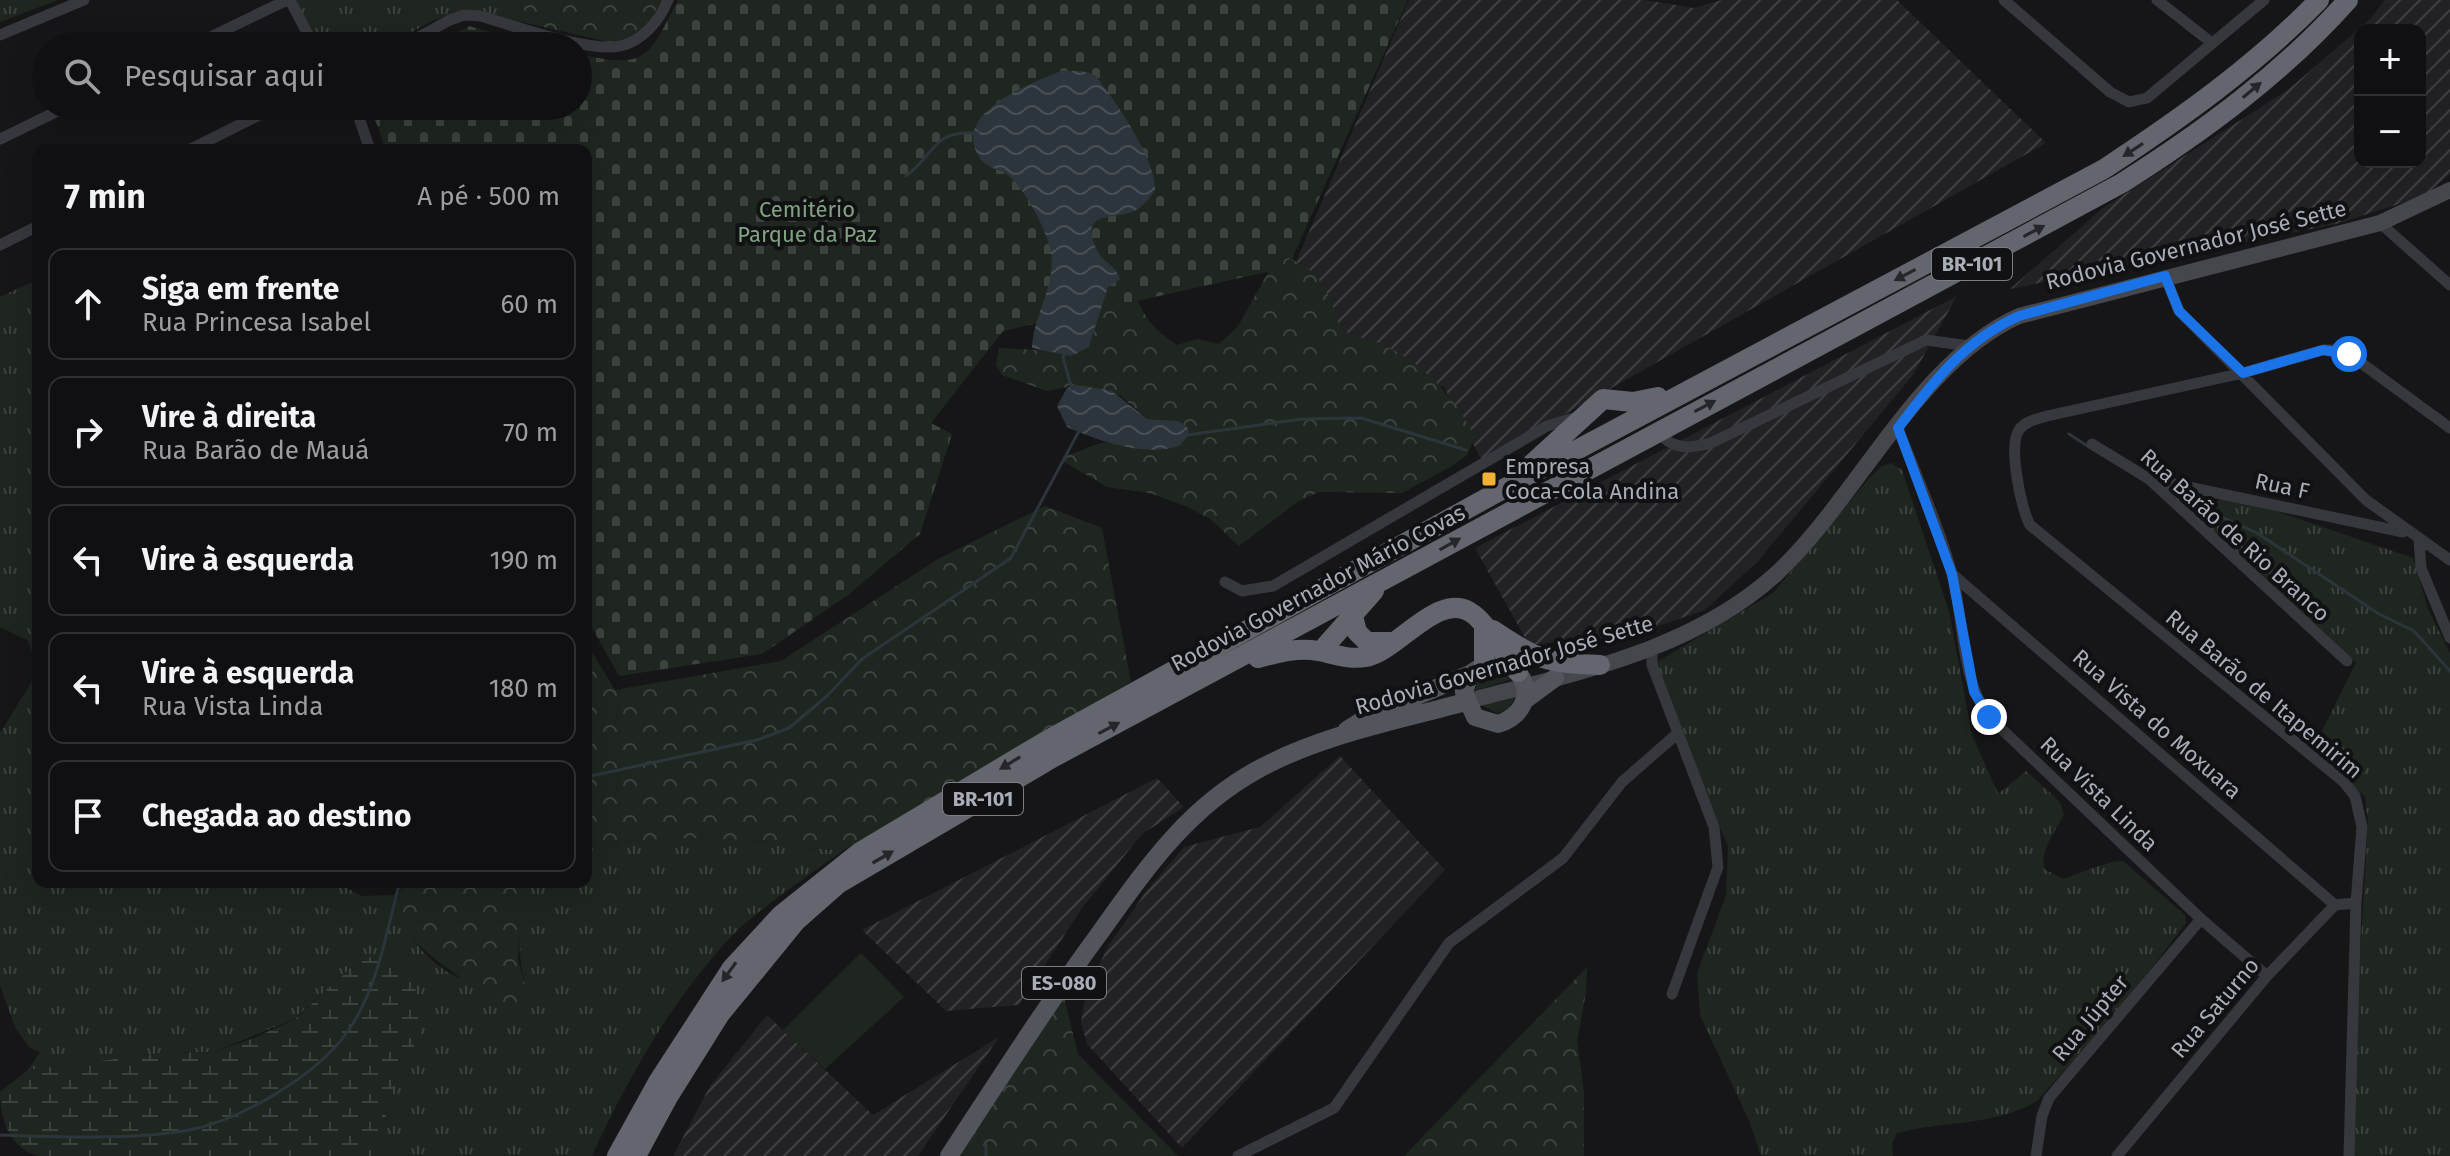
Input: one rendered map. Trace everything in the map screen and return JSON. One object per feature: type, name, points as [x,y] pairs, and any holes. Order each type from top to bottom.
[{"type":"highway","name":"Rodovia Governador Mário Covas","points":[[617,1156],[658,1082],[732,968],[781,915],[822,879],[860,852],[1046,741],[1494,494],[2104,169],[2257,59],[2319,0]]},
{"type":"highway","name":"Rodovia Governador Mário Covas","points":[[636,1156],[692,1057],[736,993],[796,921],[838,884],[1054,757],[2122,183],[2174,150],[2245,96],[2310,40],[2348,0]]},
{"type":"highway","points":[[1494,494],[1554,432],[1586,414],[1603,399],[1648,400],[1711,377]]},
{"type":"highway","points":[[1612,455],[1626,433],[1628,421],[1629,411],[1619,400]]},
{"type":"highway","points":[[1314,651],[1290,632],[1293,616],[1402,553],[1413,539]]},
{"type":"highway","points":[[1314,651],[1353,616],[1382,582]]},
{"type":"highway","points":[[1227,665],[1282,652],[1314,651],[1339,658],[1365,657],[1397,642],[1428,616],[1446,608],[1471,612],[1523,686]]},
{"type":"highway","points":[[1353,616],[1357,632],[1367,642],[1397,642]]},
{"type":"highway","points":[[1482,624],[1533,658],[1547,662],[1600,665]]},
{"type":"highway","points":[[1477,669],[1482,624]]},
{"type":"main road","points":[[2297,23],[2307,0]]},
{"type":"main road","name":"Rodovia Governador José Sette","points":[[1555,678],[1652,648],[1704,625],[1738,604],[1778,571],[1935,379],[1969,346],[1997,325],[2019,316],[2165,276],[2380,223],[2450,190]]},
{"type":"main road","points":[[1332,741],[1371,715],[1477,669],[1508,665],[1523,686],[1555,678]]},
{"type":"main road","points":[[1470,709],[1464,692],[1477,669]]},
{"type":"main road","name":"Rodovia Governador José Sette","points":[[1470,709],[1486,723],[1510,720],[1519,712],[1523,686]]},
{"type":"main road","name":"Rodovia Governador José Sette","points":[[949,1156],[1080,960],[1173,834],[1208,802],[1257,770],[1287,755],[1407,718],[1470,709],[1523,686]]},
{"type":"street","points":[[0,35],[84,0]]},
{"type":"street","points":[[221,32],[288,0],[306,32]]},
{"type":"street","points":[[592,44],[620,46],[650,28],[668,0]]},
{"type":"street","points":[[2004,0],[2110,92],[2129,102],[2147,98],[2264,0]]},
{"type":"street","points":[[2157,0],[2212,43]]},
{"type":"street","points":[[430,32],[464,15],[534,32]]},
{"type":"street","points":[[0,139],[39,120]]},
{"type":"street","points":[[201,144],[249,120]]},
{"type":"street","points":[[360,120],[368,144]]},
{"type":"street","points":[[2380,223],[2450,285]]},
{"type":"street","points":[[0,245],[32,229]]},
{"type":"street","points":[[2165,276],[2179,311],[2366,500],[2450,560]]},
{"type":"street","points":[[1656,431],[1666,442],[1681,449],[1701,445],[1926,340],[1969,346]]},
{"type":"street","points":[[2243,373],[2323,350],[2341,350],[2450,428]]},
{"type":"street","name":"Rua Barão de Itapemirim","points":[[2243,373],[2030,421],[2018,431],[2015,445],[2021,503],[2030,525],[2344,782],[2355,796],[2362,827],[2356,903],[2349,1156]]},
{"type":"street","name":"Rua Vista Linda","points":[[1898,428],[1952,574],[1974,692],[1989,717],[2201,919],[2267,976]]},
{"type":"street","points":[[1225,582],[1242,591],[1273,586],[1554,432]]},
{"type":"street","name":"Rua Barão de Rio Branco","points":[[2092,444],[2149,479],[2347,661]]},
{"type":"street","name":"Rua F","points":[[2149,479],[2408,532]]},
{"type":"street","points":[[2419,540],[2421,568],[2450,638]]},
{"type":"street","name":"Rua Vista do Moxuara","points":[[1952,574],[2335,905]]},
{"type":"street","points":[[1652,648],[1652,665],[1714,827],[1719,853],[1712,888],[1672,994]]},
{"type":"street","points":[[1238,1156],[1334,1108],[1449,943],[1563,858],[1622,782],[1678,733]]},
{"type":"street","points":[[2335,905],[2356,903]]},
{"type":"street","name":"Rua Saturno","points":[[2117,1156],[2267,976],[2335,905]]},
{"type":"street","name":"Rua Júpter","points":[[2036,1156],[2042,1116],[2049,1098],[2201,919]]},
{"type":"shaded area","points":[[1409,0],[1645,0],[1694,8],[1721,0],[1897,0],[2046,143],[1482,461],[1444,387],[1319,338],[1295,264]]},
{"type":"shaded area","points":[[2385,0],[2450,0],[2450,174],[2424,196],[2336,224],[2010,289],[2103,208],[2289,89],[2354,33],[2354,168],[2426,168],[2426,24],[2364,24]]},
{"type":"shaded area","points":[[1957,296],[1913,375],[1758,561],[1705,610],[1635,634],[1529,645],[1475,548]]},
{"type":"shaded area","points":[[1340,756],[1445,870],[1182,1148],[1087,1044],[1081,1022],[1087,988],[1109,945],[1147,890],[1184,847],[1260,827]]},
{"type":"shaded area","points":[[1157,778],[1184,807],[1142,834],[1082,908],[1019,1005],[946,1011],[862,930]]},
{"type":"shaded area","points":[[767,1015],[873,1115],[999,1037],[918,1156],[673,1156],[710,1086]]},
{"type":"green space","points":[[0,0],[58,0],[0,22]]},
{"type":"green space","points":[[285,0],[519,0],[525,12],[521,22],[461,12],[432,21],[412,32],[307,32]]},
{"type":"green space","points":[[519,0],[662,0],[646,27],[622,45],[592,38],[592,32],[565,32],[521,22],[525,12]]},
{"type":"green space","name":"Cemitério Parque da Paz","points":[[678,0],[1408,0],[1291,261],[1289,257],[1274,262],[1271,271],[1003,331],[931,423],[952,434],[920,534],[848,595],[762,654],[619,676],[592,628],[592,144],[384,144],[375,120],[592,120],[592,56],[632,59],[642,55],[659,36]]},
{"type":"green space","points":[[469,26],[491,32],[458,32]]},
{"type":"green space","points":[[1291,257],[1310,270],[1325,289],[1339,328],[1400,353],[1438,384],[1475,437],[1467,455],[1402,493],[1319,492],[1297,502],[1239,546],[1209,518],[1185,506],[1150,493],[1107,487],[1063,461],[1070,454],[1103,443],[1137,447],[1168,420],[1147,419],[1121,396],[1077,385],[1047,391],[1002,375],[996,365],[999,348],[1057,351],[1071,356],[1089,347],[1108,287],[1137,298],[1153,325],[1177,345],[1197,339],[1219,344],[1238,326],[1274,262]]},
{"type":"green space","points":[[32,282],[32,652],[27,640],[0,627],[0,297]]},
{"type":"green space","points":[[1891,463],[1902,470],[1949,611],[1972,735],[1998,794],[2026,771],[2060,802],[2064,814],[2047,846],[2044,869],[2063,879],[2123,861],[2185,915],[2186,923],[2128,999],[2037,1101],[1986,1119],[1897,1133],[1892,1144],[1893,1156],[1761,1156],[1750,1123],[1700,1015],[1697,973],[1726,896],[1728,846],[1654,670],[1655,663],[1773,593],[1870,477],[1882,466]]},
{"type":"green space","points":[[2235,497],[2413,558],[2428,609],[2450,653],[2450,1156],[2354,1156],[2353,1077],[2368,824],[2365,797],[2313,749],[2356,663],[2196,518],[2202,504]]},
{"type":"green space","points":[[1045,506],[1102,528],[1131,682],[844,850],[797,848],[774,841],[687,838],[600,842],[592,847],[592,652],[615,690],[781,661],[938,559]]},
{"type":"green space","points":[[1497,669],[1515,678],[1475,691],[1477,682]]},
{"type":"green space","points":[[32,679],[32,888],[347,888],[362,896],[396,895],[403,921],[418,945],[438,966],[463,979],[525,986],[519,931],[527,890],[592,888],[592,847],[600,842],[687,838],[774,841],[797,848],[844,850],[753,917],[707,964],[652,1042],[592,1156],[380,1156],[396,1080],[420,1038],[357,962],[294,1019],[214,1052],[163,1053],[28,1070],[40,1052],[30,1048],[16,1029],[0,986],[0,733]]},
{"type":"green space","points":[[1519,691],[1508,709],[1497,713],[1480,704]]},
{"type":"green space","points":[[402,888],[530,888],[521,911],[518,959],[525,986],[519,1011],[500,1011],[423,949],[403,925],[398,911],[398,897]]},
{"type":"green space","points":[[382,953],[400,958],[416,991],[420,1038],[396,1080],[380,1156],[39,1156],[20,1147],[8,1131],[0,1092],[28,1070],[163,1053],[214,1052],[295,1019],[357,962]]},
{"type":"green space","points":[[861,953],[904,997],[825,1069],[783,1030]]},
{"type":"green space","points":[[1587,967],[1586,993],[1577,1041],[1584,1092],[1584,1156],[1404,1156]]},
{"type":"green space","points":[[1063,993],[1078,1054],[1178,1156],[983,1156],[976,1127]]},
{"type":"green space","points":[[976,1127],[983,1156],[957,1156]]},
{"type":"water","points":[[1061,71],[1082,71],[1095,75],[1142,148],[1154,178],[1155,191],[1136,210],[1094,223],[1092,238],[1097,250],[1120,279],[1108,287],[1089,347],[1071,356],[1032,348],[1052,265],[1049,243],[1020,187],[1005,173],[982,161],[973,142],[976,127],[984,114],[998,102]]},
{"type":"water","points":[[1077,385],[1112,391],[1147,419],[1178,421],[1188,428],[1188,436],[1179,446],[1137,449],[1067,427],[1057,406],[1067,388]]},
{"type":"waterway","points":[[906,176],[942,139],[951,135],[978,133]]},
{"type":"waterway","points":[[1066,350],[1063,358],[1072,389]]},
{"type":"waterway","points":[[1187,435],[1302,419],[1361,418],[1466,450]]},
{"type":"waterway","points":[[592,776],[757,740],[789,728],[827,696],[862,659],[1011,558],[1080,429]]},
{"type":"waterway","points":[[2069,434],[2089,447]]},
{"type":"waterway","points":[[2169,491],[2187,495],[2215,514],[2257,533],[2379,614],[2414,631],[2450,671]]},
{"type":"waterway","points":[[0,1135],[95,1137],[189,1130],[232,1116],[277,1093],[318,1064],[358,1015],[374,978],[398,888]]},
{"type":"waterway","points":[[986,1144],[986,1156]]},
{"type":"place","name":"Empresa Coca-Cola Andina","points":[[1489,479]]},
{"type":"route","points":[[1989,717],[1979,703],[1970,677],[1952,574],[1898,428],[1955,358],[1997,325],[2019,316],[2165,276],[2179,311],[2243,373],[2323,350],[2341,350],[2349,354]]}]
